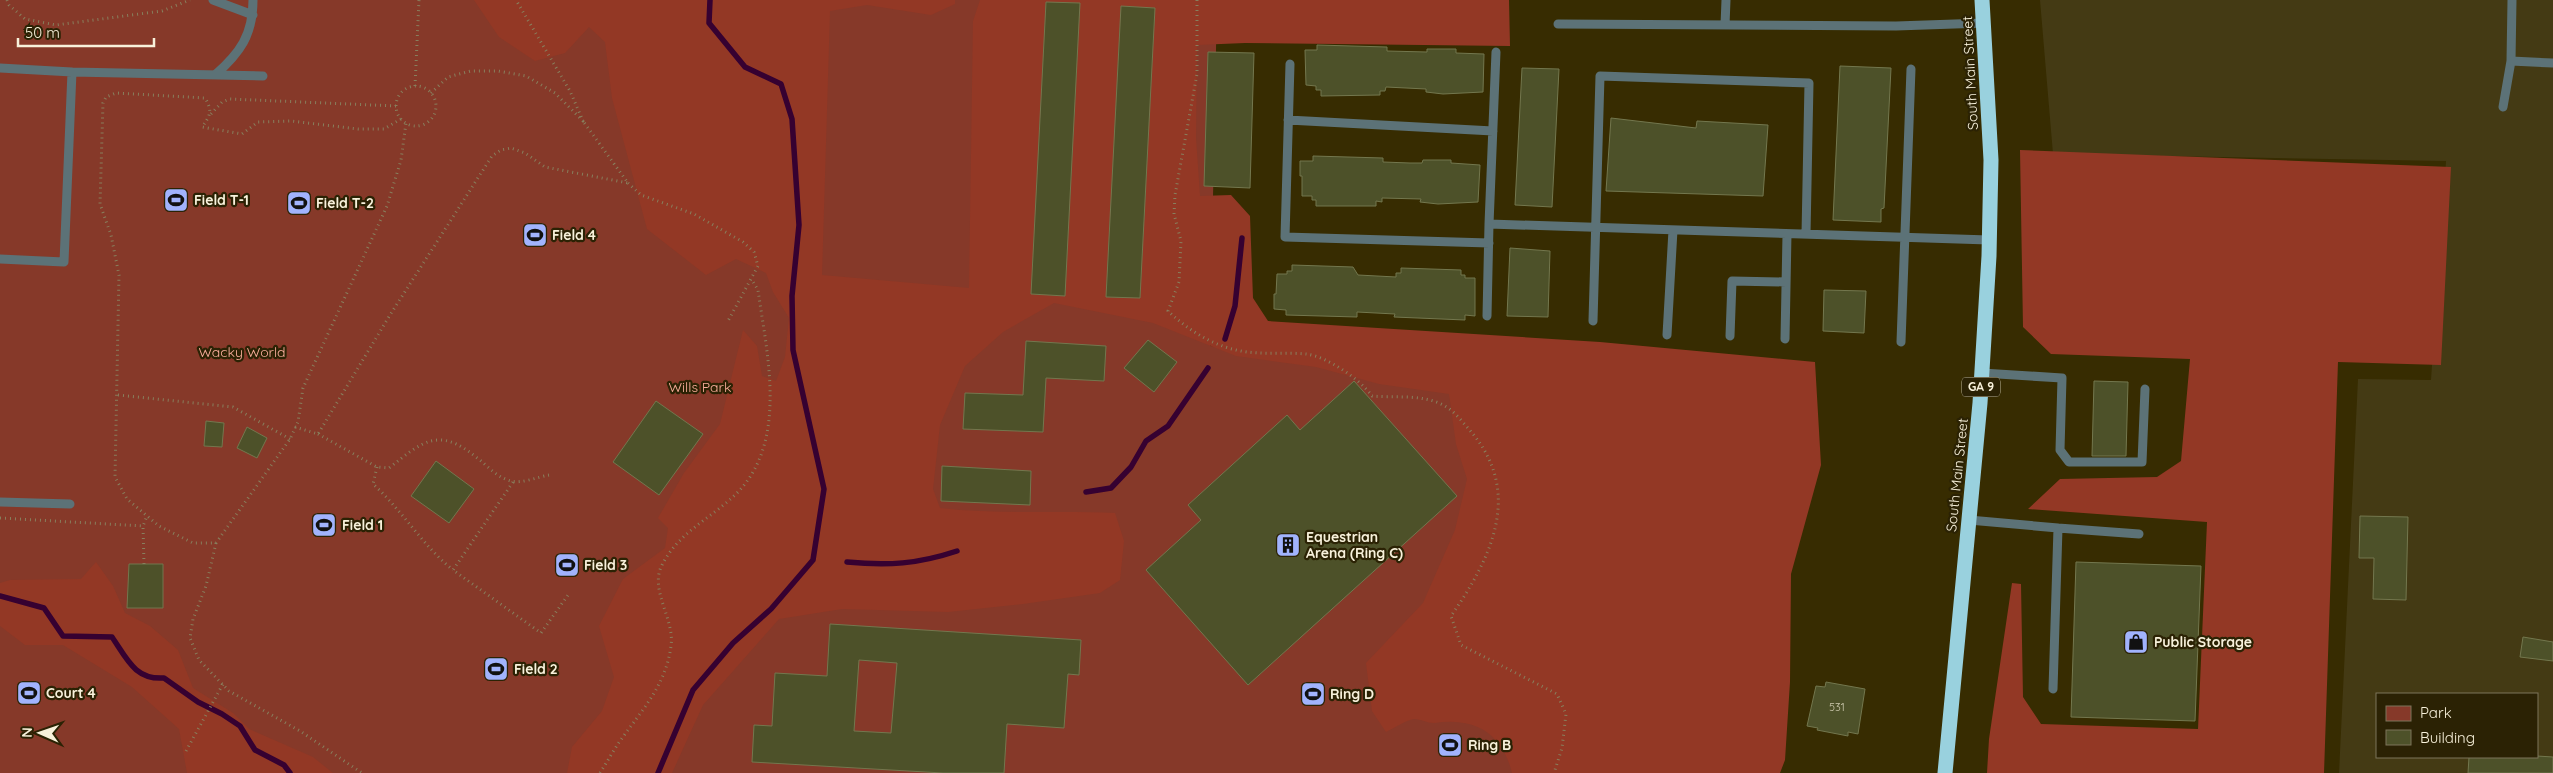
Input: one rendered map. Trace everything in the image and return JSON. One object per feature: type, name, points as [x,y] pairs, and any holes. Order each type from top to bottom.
[{"type":"highway","name":"South Main Street","points":[[1945,773],[1982,373],[1989,240],[1991,160],[1982,0]]},
{"type":"lane","points":[[213,0],[253,15]]},
{"type":"lane","points":[[215,75],[233,59],[246,39],[253,15],[253,0]]},
{"type":"lane","points":[[1726,0],[1726,25]]},
{"type":"lane","points":[[2503,107],[2512,61],[2512,0]]},
{"type":"lane","points":[[1558,24],[1896,26],[1984,23]]},
{"type":"lane","points":[[1487,316],[1496,52]]},
{"type":"lane","points":[[2512,61],[2553,63]]},
{"type":"lane","points":[[1290,64],[1284,237],[1488,243]]},
{"type":"lane","points":[[0,68],[72,72],[263,76]]},
{"type":"lane","points":[[1901,342],[1911,69]]},
{"type":"lane","points":[[0,259],[64,262],[72,72]]},
{"type":"lane","points":[[1593,321],[1600,76],[1809,83],[1806,234]]},
{"type":"lane","points":[[1288,120],[1493,131]]},
{"type":"lane","points":[[1489,224],[1989,240]]},
{"type":"lane","points":[[1668,335],[1673,230]]},
{"type":"lane","points":[[1785,339],[1787,234]]},
{"type":"lane","points":[[1730,336],[1732,281],[1786,282]]},
{"type":"lane","points":[[1982,373],[2062,378],[2060,450],[2069,462],[2142,462],[2145,389]]},
{"type":"lane","points":[[0,502],[70,504]]},
{"type":"lane","points":[[1969,520],[2139,534]]},
{"type":"lane","points":[[2053,689],[2058,528]]},
{"type":"path","points":[[7,0],[9,5],[25,19],[56,25],[162,11],[190,0]]},
{"type":"path","points":[[415,86],[419,0]]},
{"type":"path","points":[[516,0],[570,91],[583,121]]},
{"type":"path","points":[[1197,0],[1196,74],[1175,195],[1174,214],[1181,241],[1179,282],[1168,311],[1180,322],[1208,340],[1241,351],[1309,354],[1352,374],[1362,382],[1372,396],[1425,399],[1443,405],[1464,424],[1493,465],[1500,502],[1495,534],[1473,585],[1451,616],[1461,646],[1557,694],[1566,714],[1562,748],[1554,773]]},
{"type":"path","points":[[431,93],[448,77],[471,71],[498,71],[526,76],[555,93],[583,121],[628,183],[641,195],[694,214],[743,242],[754,252],[758,266],[728,322]]},
{"type":"path","points":[[415,86],[427,89],[431,93],[436,106],[431,119],[419,125],[406,123],[401,119],[396,106],[399,94],[415,86]]},
{"type":"path","points":[[211,115],[210,106],[205,98],[116,93],[106,97],[103,102],[100,204],[111,235],[119,275],[115,476],[127,499],[159,526],[193,543],[216,543]]},
{"type":"path","points":[[396,106],[230,99],[222,102],[202,127],[242,134],[258,122],[291,121],[358,129],[384,129],[401,119]]},
{"type":"path","points":[[362,773],[300,731],[229,691],[198,660],[190,638],[193,619],[206,586],[216,543],[290,439],[296,427],[304,388],[387,206],[400,160],[406,123]]},
{"type":"path","points":[[318,434],[390,315],[492,156],[501,150],[511,148],[525,153],[545,167],[628,183]]},
{"type":"path","points":[[600,773],[619,742],[650,702],[664,676],[672,644],[668,619],[659,589],[661,566],[675,546],[705,518],[734,496],[750,479],[759,464],[765,444],[769,387],[758,290],[752,280]]},
{"type":"path","points":[[118,395],[233,406],[290,439]]},
{"type":"path","points":[[296,427],[318,434],[377,467],[390,468],[421,443],[441,439],[454,443],[475,456],[496,475],[513,482],[549,475]]},
{"type":"path","points":[[377,467],[373,484],[418,532],[439,558],[540,633],[568,595]]},
{"type":"path","points":[[453,570],[513,482]]},
{"type":"path","points":[[144,564],[143,526],[147,516]]},
{"type":"path","points":[[0,518],[143,526]]},
{"type":"path","points":[[186,751],[223,684]]},
{"type":"shaded area","points":[[474,0],[955,0],[955,4],[931,15],[867,5],[830,11],[822,275],[969,288],[973,21],[980,0],[1509,0],[1510,46],[1245,43],[1197,45],[1196,138],[1200,196],[1231,195],[1250,216],[1253,298],[1268,321],[1600,342],[1815,362],[1821,465],[1791,574],[1790,682],[1785,760],[1780,773],[1512,773],[1501,747],[1484,730],[1474,725],[1448,722],[1431,723],[1414,719],[1386,732],[1372,711],[1366,663],[1423,603],[1455,530],[1467,479],[1456,444],[1449,394],[1379,384],[1316,367],[1236,356],[1153,323],[1054,303],[1003,332],[965,366],[940,425],[933,489],[940,508],[1005,512],[1115,513],[1124,541],[1120,580],[1100,593],[1023,604],[948,612],[842,609],[779,619],[703,705],[672,773],[567,773],[572,747],[602,711],[614,677],[599,626],[623,579],[665,548],[668,528],[658,518],[684,473],[720,424],[743,330],[757,346],[762,376],[776,381],[785,357],[789,318],[773,292],[766,273],[736,259],[706,275],[647,229],[612,98],[605,42],[589,27],[565,53],[535,61],[499,37]]},
{"type":"shaded area","points":[[2040,0],[2553,0],[2553,773],[2339,773],[2358,379],[2431,380],[2446,161],[2053,154]]},
{"type":"shaded area","points":[[2020,150],[2451,167],[2441,365],[2338,362],[2324,773],[1987,773],[1989,739],[2012,583],[2021,584],[2023,697],[2041,724],[2198,729],[2207,522],[2028,509],[2060,479],[2157,477],[2181,461],[2190,359],[2051,354],[2023,327]]},
{"type":"shaded area","points":[[96,562],[113,586],[125,613],[150,626],[178,650],[193,688],[233,713],[249,729],[313,757],[333,773],[187,773],[179,729],[132,687],[63,645],[25,645],[0,626],[0,583],[10,580],[81,579]]},
{"type":"green space","name":"Wills Park","points":[[0,0],[1217,0],[1210,346],[1749,379],[1740,773],[0,773]]},
{"type":"building","points":[[1046,2],[1080,3],[1065,296],[1031,294]]},
{"type":"building","points":[[1121,6],[1155,8],[1140,298],[1106,297]]},
{"type":"building","points":[[1317,45],[1387,47],[1387,51],[1427,52],[1427,49],[1456,49],[1456,53],[1484,54],[1483,92],[1443,94],[1426,92],[1426,89],[1386,87],[1385,91],[1380,91],[1380,95],[1321,96],[1321,90],[1316,90],[1316,86],[1306,85],[1305,50],[1317,50]]},
{"type":"building","points":[[1208,52],[1254,53],[1250,188],[1204,186]]},
{"type":"building","points":[[1840,66],[1891,68],[1884,208],[1881,209],[1881,222],[1833,220]]},
{"type":"building","points":[[1522,68],[1559,69],[1552,207],[1515,205]]},
{"type":"building","points":[[1611,118],[1696,128],[1697,121],[1768,125],[1763,196],[1606,191]]},
{"type":"building","points":[[1313,156],[1383,158],[1383,162],[1410,163],[1422,163],[1423,160],[1451,160],[1451,163],[1480,165],[1478,202],[1438,204],[1420,202],[1421,199],[1382,198],[1382,202],[1376,201],[1376,206],[1316,206],[1316,200],[1312,200],[1312,196],[1302,196],[1302,176],[1300,176],[1300,161],[1313,161]]},
{"type":"building","points":[[1510,248],[1550,251],[1548,317],[1507,316]]},
{"type":"building","points":[[1292,265],[1353,267],[1358,275],[1396,277],[1396,273],[1401,273],[1401,268],[1461,270],[1461,275],[1465,275],[1465,278],[1475,278],[1475,316],[1465,315],[1465,320],[1394,317],[1395,314],[1357,312],[1357,317],[1286,315],[1286,310],[1274,309],[1274,294],[1276,294],[1277,274],[1287,274],[1287,271],[1292,271]]},
{"type":"building","points":[[1824,290],[1866,291],[1864,333],[1823,331]]},
{"type":"building","points":[[1148,340],[1177,362],[1154,392],[1124,368]]},
{"type":"building","points":[[1026,341],[1106,346],[1104,381],[1046,378],[1043,432],[963,429],[965,393],[1023,395]]},
{"type":"building","name":"Equestrian Arena (Ring C)","points":[[1354,381],[1457,496],[1248,685],[1146,570],[1201,520],[1188,505],[1287,415],[1300,430]]},
{"type":"building","points":[[2094,381],[2128,382],[2126,456],[2092,456]]},
{"type":"building","points":[[656,401],[703,434],[659,495],[613,462]]},
{"type":"building","points":[[206,421],[224,423],[222,447],[204,446]]},
{"type":"building","points":[[247,427],[267,438],[257,458],[237,448]]},
{"type":"building","points":[[436,461],[474,489],[449,523],[411,496]]},
{"type":"building","points":[[942,466],[1031,471],[1030,505],[941,501]]},
{"type":"building","points":[[2360,516],[2408,517],[2406,600],[2373,599],[2374,558],[2359,558]]},
{"type":"building","name":"Public Storage","points":[[2076,562],[2201,566],[2195,721],[2071,717]]},
{"type":"building","points":[[129,564],[163,564],[163,608],[127,608]]},
{"type":"building","points":[[830,624],[1081,640],[1079,675],[1068,674],[1064,728],[1007,724],[1004,773],[943,773],[752,762],[754,725],[772,726],[775,673],[827,676]],"holes":[[[859,660],[897,663],[891,733],[854,731]]]},
{"type":"building","points":[[2523,637],[2553,642],[2553,661],[2520,657]]},
{"type":"building","points":[[1826,682],[1865,689],[1858,734],[1848,732],[1848,736],[1817,730],[1818,728],[1807,726],[1816,686],[1825,687]]},
{"type":"building","points":[[2553,757],[2553,773],[2468,773],[2469,758]]},
{"type":"waterway","points":[[658,773],[693,690],[733,643],[771,609],[813,560],[824,489],[793,350],[792,296],[799,225],[792,119],[781,84],[745,67],[709,23],[710,0]]},
{"type":"waterway","points":[[1225,339],[1235,306],[1242,238]]},
{"type":"waterway","points":[[1086,492],[1111,488],[1131,467],[1146,441],[1168,426],[1208,368]]},
{"type":"waterway","points":[[847,562],[903,563],[929,559],[957,551]]},
{"type":"waterway","points":[[0,596],[44,608],[63,636],[112,637],[127,660],[139,672],[154,678],[164,678],[198,702],[240,726],[255,750],[284,765],[290,773]]},
{"type":"place","name":"Field T-1","points":[[176,200]]},
{"type":"place","name":"Field T-2","points":[[299,203]]},
{"type":"place","name":"Field 4","points":[[535,235]]},
{"type":"place","name":"Field 1","points":[[324,525]]},
{"type":"place","name":"Equestrian Arena (Ring C)","points":[[1288,545]]},
{"type":"place","name":"Field 3","points":[[567,565]]},
{"type":"place","name":"Public Storage","points":[[2136,642]]},
{"type":"place","name":"Field 2","points":[[496,669]]},
{"type":"place","name":"Court 4","points":[[29,693]]},
{"type":"place","name":"Ring D","points":[[1313,694]]},
{"type":"place","name":"Ring B","points":[[1450,745]]},
{"type":"park label","name":"Wacky World","points":[[242,352]]}]
